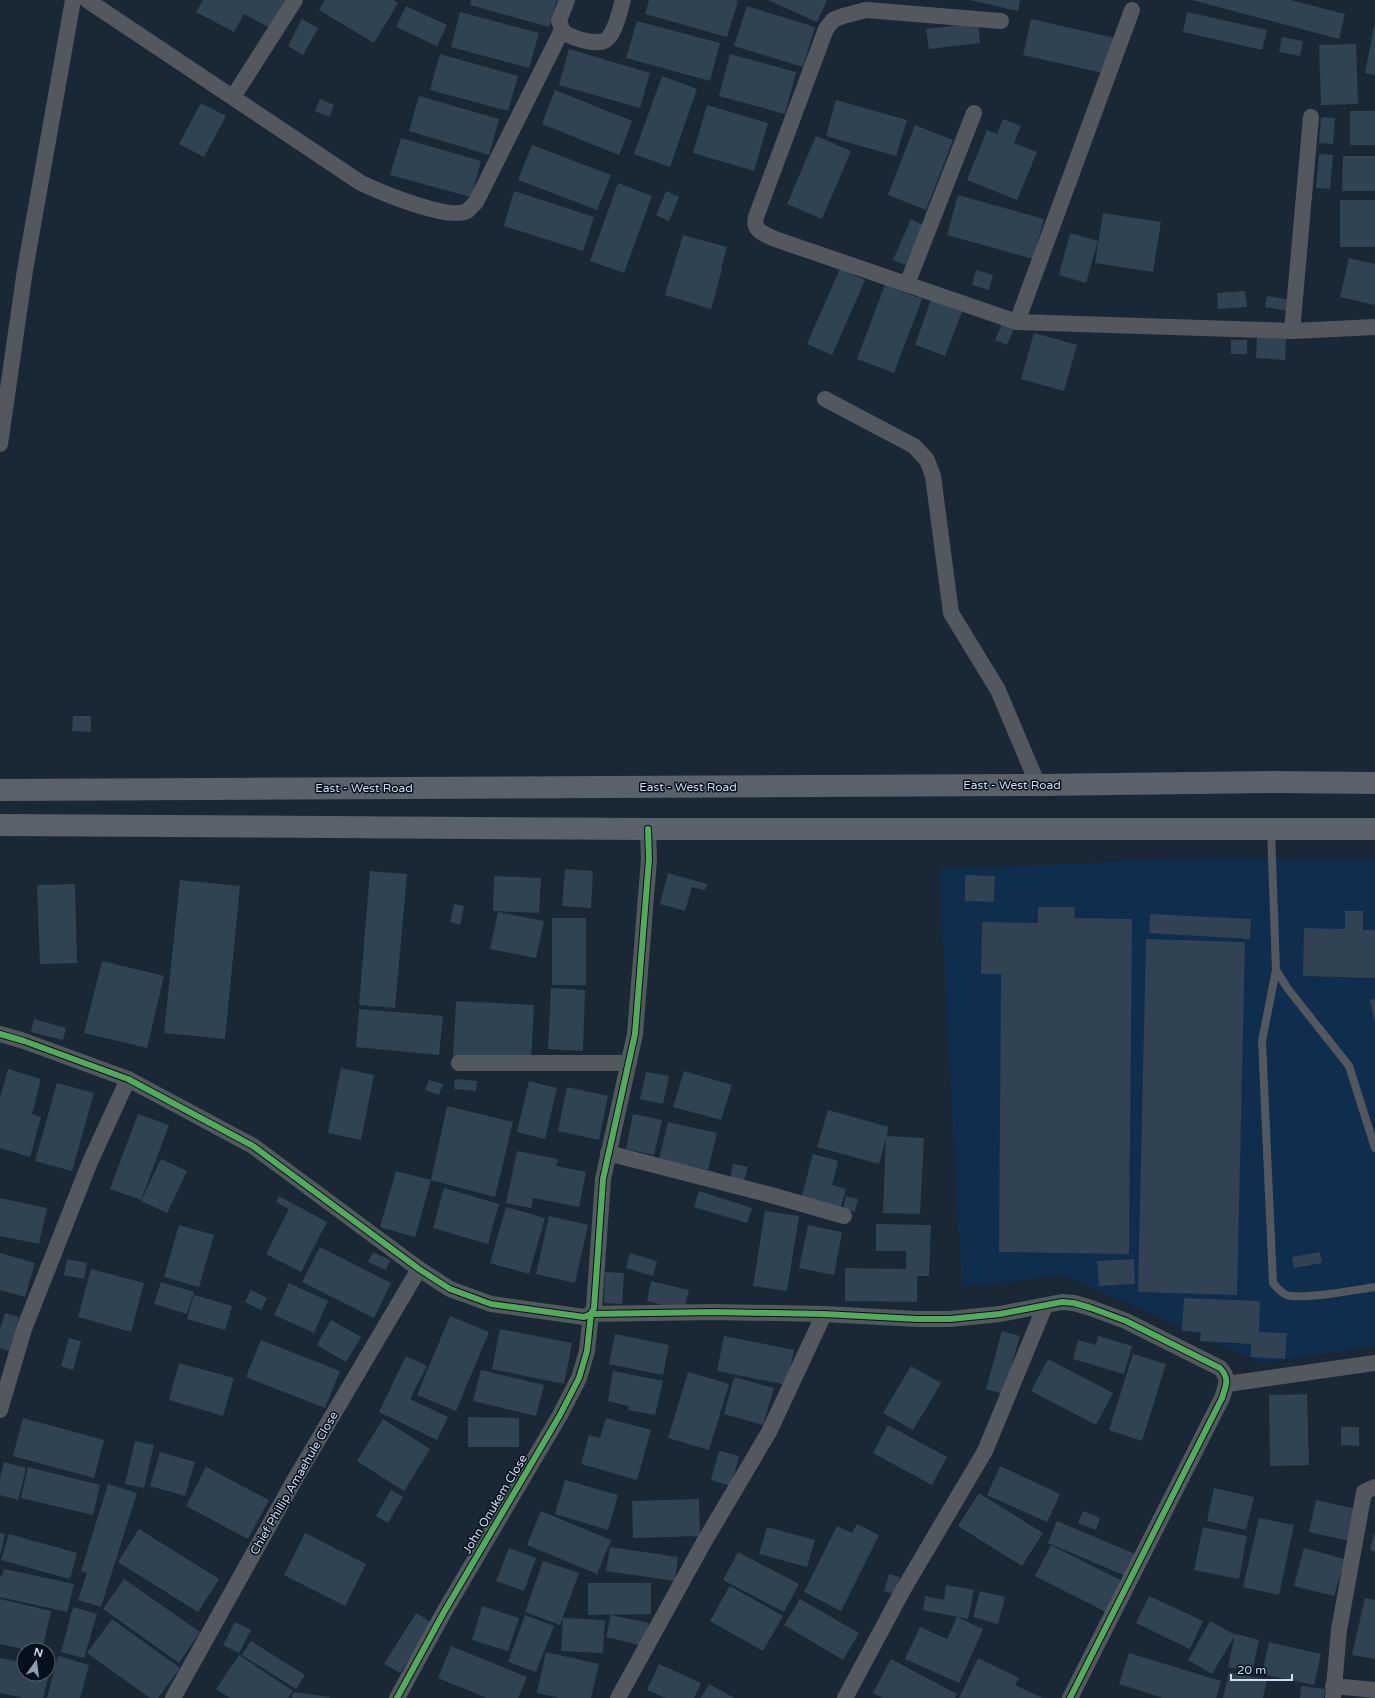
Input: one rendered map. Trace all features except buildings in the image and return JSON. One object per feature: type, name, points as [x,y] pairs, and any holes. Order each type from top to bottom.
[{"type":"main road","name":"East - West Road","points":[[0,790],[1038,785],[1273,782],[1375,783]]},
{"type":"main road","points":[[0,825],[648,829],[1375,829]]},
{"type":"street","points":[[0,444],[25,270],[73,0]]},
{"type":"street","points":[[87,0],[361,183],[388,195],[452,214],[466,212],[476,202],[562,30]]},
{"type":"street","points":[[233,97],[295,0]]},
{"type":"street","points":[[567,0],[559,21],[562,30],[572,37],[593,42],[606,40],[612,33],[623,0]]},
{"type":"street","points":[[1001,20],[866,10],[833,20],[826,29],[754,222],[756,228],[761,233],[775,239],[1017,322],[1292,331],[1375,328]]},
{"type":"street","points":[[1017,322],[1132,10]]},
{"type":"street","points":[[908,284],[974,113]]},
{"type":"street","points":[[1292,331],[1311,117]]},
{"type":"street","points":[[825,399],[914,446],[928,460],[933,476],[951,613],[998,690],[1038,785]]},
{"type":"street","name":"John Onukem Close","points":[[397,1698],[444,1612],[560,1415],[579,1378],[587,1351],[591,1314],[594,1308],[603,1179],[636,1026],[649,859],[648,829]]},
{"type":"street","points":[[0,1034],[24,1041],[128,1079],[253,1146],[419,1269],[450,1289],[491,1304],[584,1317],[591,1314],[714,1312],[824,1314],[917,1319],[950,1319],[1000,1314],[1062,1302],[1074,1303],[1126,1321],[1220,1368],[1226,1375],[1227,1384],[1222,1398],[1070,1698]]},
{"type":"street","points":[[459,1063],[629,1063]]},
{"type":"street","points":[[0,1410],[24,1329],[90,1162],[128,1079]]},
{"type":"street","points":[[608,1153],[844,1216]]},
{"type":"street","name":"Chief Phillip Amaehule Close","points":[[173,1698],[295,1479],[419,1269]]},
{"type":"street","points":[[845,1698],[903,1590],[985,1451],[1045,1306]]},
{"type":"street","points":[[618,1698],[704,1542],[769,1432],[824,1314]]},
{"type":"street","points":[[1227,1384],[1375,1363]]},
{"type":"street","points":[[1375,1487],[1364,1492],[1339,1630],[1333,1692],[1375,1690]]},
{"type":"lane","points":[[1271,830],[1276,970],[1262,1041],[1273,1283],[1280,1292],[1287,1295],[1301,1297],[1375,1287]]},
{"type":"lane","points":[[1276,970],[1288,989],[1349,1066],[1375,1148]]},
{"type":"shaded area","points":[[1220,858],[1375,860],[1375,1346],[1262,1363],[1064,1275],[962,1287],[939,869]]},
{"type":"cycle path","points":[[0,1034],[24,1041],[128,1079],[253,1146],[419,1269],[450,1289],[491,1304],[584,1317],[591,1314],[594,1308],[603,1179],[635,1034],[649,859],[648,829]]},
{"type":"cycle path","points":[[397,1698],[444,1612],[560,1415],[579,1378],[587,1351],[591,1314],[714,1312],[824,1314],[917,1319],[950,1319],[1000,1314],[1062,1302],[1074,1303],[1091,1308],[1126,1321],[1220,1368],[1226,1379],[1222,1398],[1070,1698]]}]
